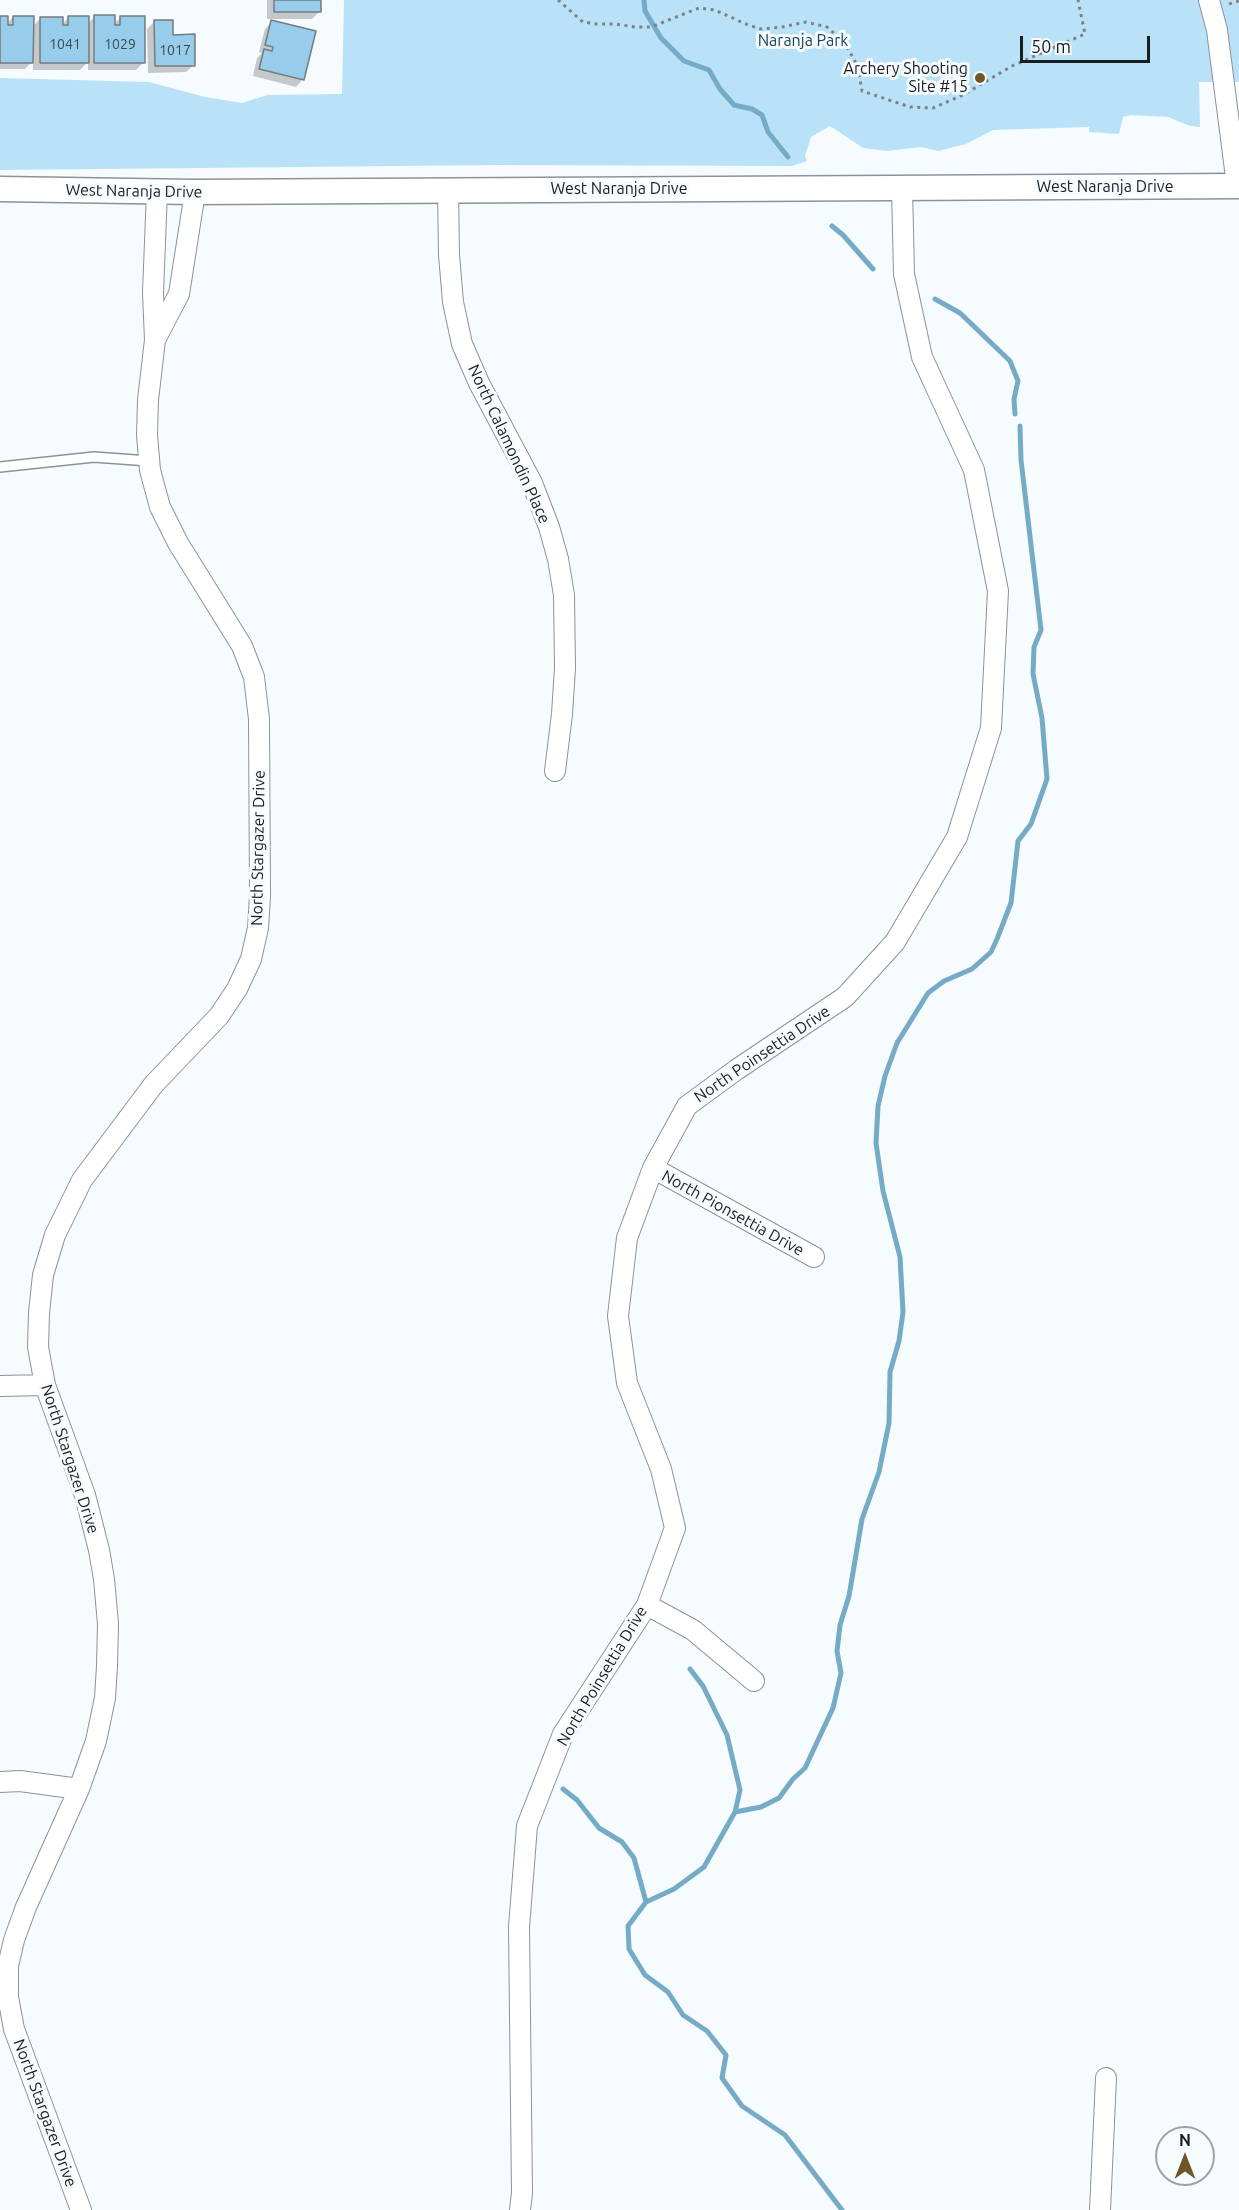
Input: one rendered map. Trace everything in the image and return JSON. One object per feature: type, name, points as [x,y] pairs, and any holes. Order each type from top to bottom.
[{"type":"street","points":[[1209,0],[1217,30],[1238,185]]},
{"type":"street","name":"West Naranja Drive","points":[[0,189],[195,192],[1238,185]]},
{"type":"street","name":"North Poinsettia Drive","points":[[520,2210],[522,2193],[519,1928],[527,1826],[563,1734],[646,1605],[675,1528],[661,1469],[627,1383],[618,1316],[627,1238],[653,1168],[687,1106],[736,1070],[845,998],[895,942],[957,837],[991,728],[998,591],[974,470],[922,357],[904,274],[902,188]]},
{"type":"street","name":"North Calamondin Place","points":[[448,189],[453,302],[462,344],[479,383],[532,483],[549,527],[558,559],[564,595],[565,668],[555,771]]},
{"type":"street","name":"North Stargazer Drive","points":[[81,2210],[14,2029],[8,1997],[8,1966],[14,1940],[26,1907],[79,1789],[96,1741],[105,1698],[108,1624],[104,1579],[85,1495],[45,1386],[38,1347],[43,1275],[55,1235],[82,1180],[154,1084],[219,1016],[237,989],[251,960],[258,928],[259,719],[254,677],[242,646],[178,543],[160,507],[149,461],[148,400],[155,340],[153,292],[157,191]]},
{"type":"street","name":"North Stargazer Drive","points":[[155,340],[179,294],[195,192]]},
{"type":"street","name":"North Pionsettia Drive","points":[[653,1168],[814,1257]]},
{"type":"street","points":[[0,1386],[45,1386]]},
{"type":"street","points":[[646,1605],[693,1630],[754,1681]]},
{"type":"street","points":[[0,1782],[20,1781],[79,1789]]},
{"type":"street","points":[[1100,2210],[1106,2078]]},
{"type":"lane","points":[[0,467],[94,457],[149,461]]},
{"type":"path","points":[[558,0],[583,22],[597,24],[651,27],[699,8],[715,10],[748,26],[761,29],[806,22],[827,27],[845,43],[858,67],[862,91],[910,107],[933,108],[963,95],[1012,66],[1085,34],[1077,0]]},
{"type":"green space","name":"Naranja Park","points":[[344,0],[1239,0],[1239,82],[1199,82],[1200,127],[1190,126],[1168,117],[1131,115],[1123,117],[1119,134],[1089,132],[1089,127],[993,130],[966,144],[938,151],[921,147],[886,151],[863,148],[830,126],[811,137],[805,156],[807,161],[792,166],[496,165],[0,170],[0,78],[149,82],[205,97],[242,103],[267,95],[342,94]]},
{"type":"building","points":[[274,0],[321,0],[321,12],[274,12]]},
{"type":"building","points":[[94,15],[115,15],[115,25],[120,25],[120,16],[145,16],[145,63],[94,63]]},
{"type":"building","points":[[0,16],[8,16],[8,25],[13,25],[13,16],[34,16],[33,63],[0,63]]},
{"type":"building","points":[[68,16],[89,16],[89,63],[40,63],[40,17],[63,17],[63,25],[68,25]]},
{"type":"building","points":[[154,20],[173,20],[173,35],[195,34],[195,66],[155,66]]},
{"type":"building","points":[[271,20],[316,31],[304,80],[259,69],[264,49],[272,51],[273,47],[265,45]]},
{"type":"waterway","points":[[644,0],[645,11],[661,38],[684,61],[709,70],[720,89],[734,105],[752,109],[762,115],[768,132],[788,157]]},
{"type":"waterway","points":[[832,226],[873,269]]},
{"type":"waterway","points":[[935,299],[960,313],[1010,361],[1018,381],[1014,399],[1015,414]]},
{"type":"waterway","points":[[842,2210],[785,2135],[742,2106],[722,2078],[726,2055],[707,2031],[683,2015],[668,1992],[645,1975],[629,1949],[628,1926],[646,1902],[674,1889],[704,1867],[735,1812],[761,1807],[779,1798],[793,1779],[805,1768],[833,1708],[841,1673],[837,1651],[840,1625],[849,1596],[862,1519],[879,1472],[889,1423],[890,1372],[899,1341],[903,1312],[900,1257],[883,1191],[876,1143],[878,1106],[885,1076],[897,1043],[928,993],[944,981],[972,969],[991,952],[1011,903],[1018,841],[1031,824],[1047,779],[1042,718],[1033,674],[1034,647],[1041,630],[1021,460],[1020,426]]},
{"type":"waterway","points":[[690,1669],[703,1686],[727,1735],[740,1790],[735,1812]]},
{"type":"waterway","points":[[563,1789],[577,1800],[599,1828],[622,1842],[634,1858],[646,1902]]},
{"type":"place","name":"Archery Shooting Site #15","points":[[980,78]]}]
